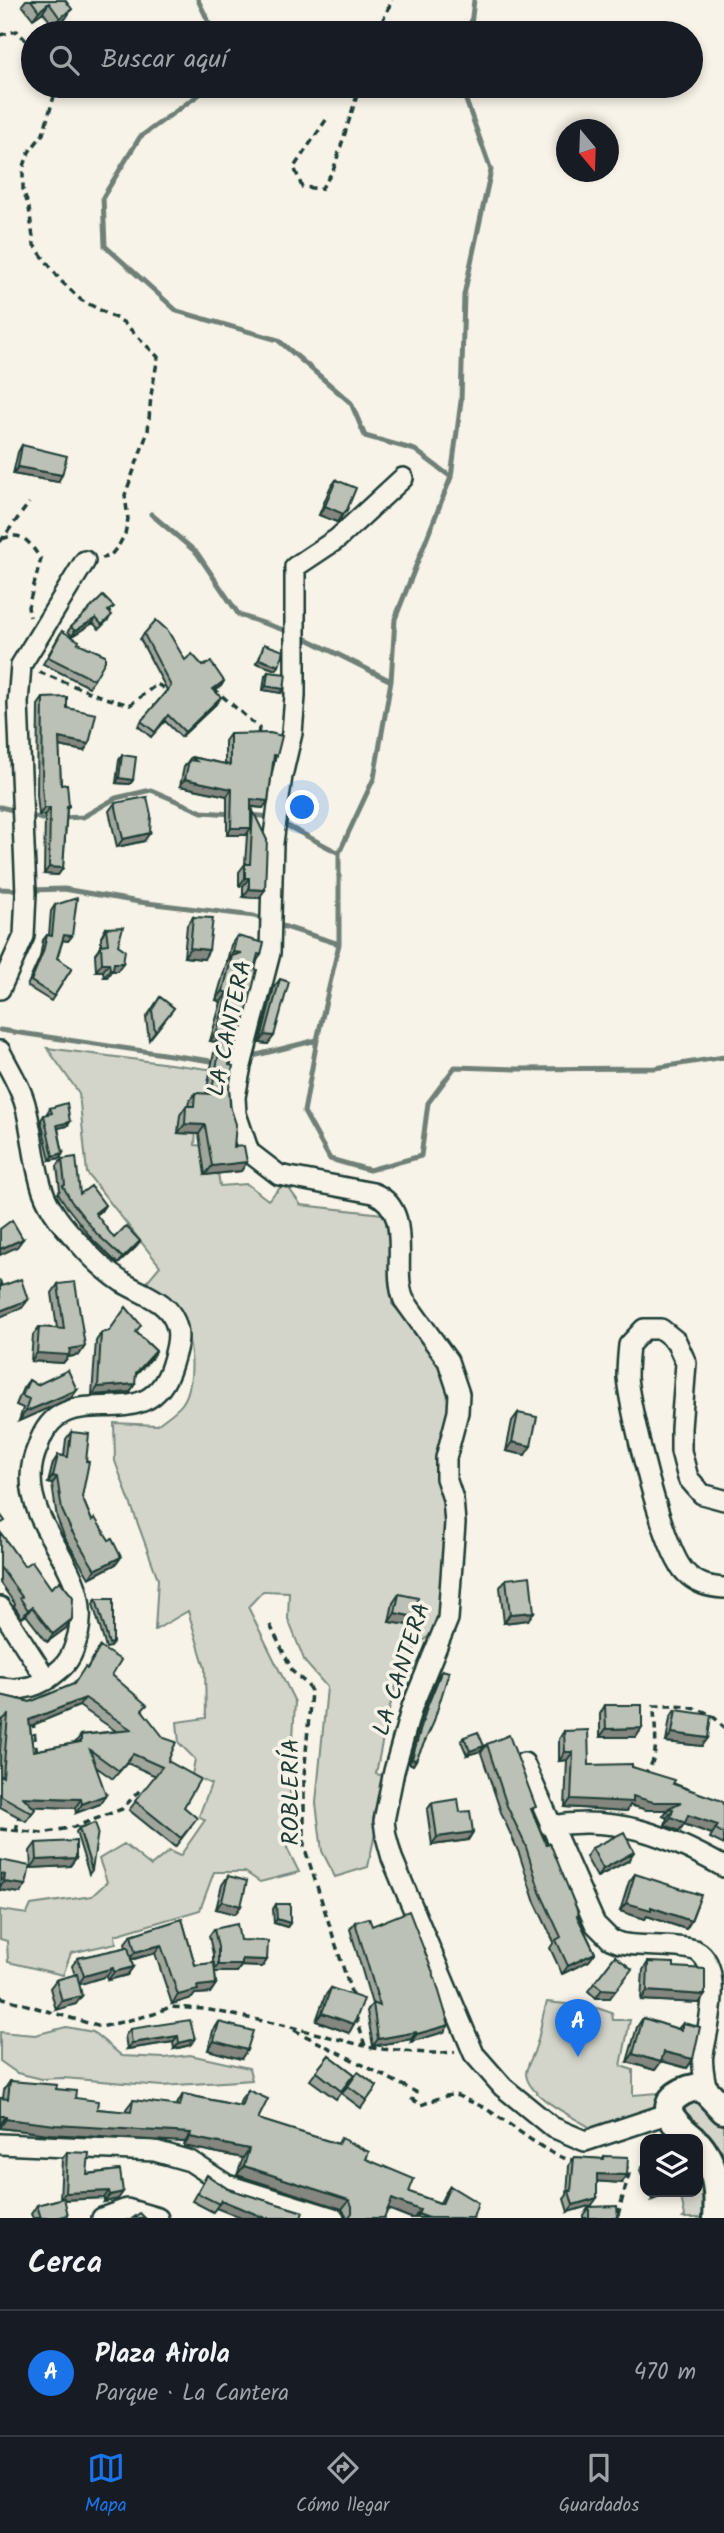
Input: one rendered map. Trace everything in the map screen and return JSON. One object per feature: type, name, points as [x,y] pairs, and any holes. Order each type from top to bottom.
[{"type":"street","name":"LA CANTERA","points":[[403,478],[337,538],[295,567],[295,696],[292,733],[282,776],[272,843],[270,953],[240,1066],[235,1097],[236,1114],[249,1152],[279,1175],[384,1197],[391,1206],[398,1225],[400,1290],[404,1300],[448,1360],[459,1394],[458,1412],[446,1458],[446,1478],[453,1499],[455,1524],[448,1619],[412,1707],[394,1770],[384,1821],[392,1858],[474,2054],[503,2087],[552,2127],[585,2141]]},
{"type":"street","points":[[0,989],[24,936],[26,893],[18,703],[21,665],[85,561]]},
{"type":"street","points":[[0,1051],[26,1106],[44,1193],[58,1219],[81,1246],[122,1282],[167,1308],[177,1328],[177,1346],[167,1381],[152,1398],[133,1405],[72,1409],[55,1416],[43,1430],[31,1477],[39,1513],[73,1574],[80,1601],[80,1626],[68,1664],[47,1681],[29,1688],[0,1688]]},
{"type":"street","points":[[724,1500],[702,1494],[688,1478],[681,1451],[686,1363],[676,1341],[661,1328],[644,1329],[629,1345],[627,1376],[635,1427],[669,1543],[683,1571],[707,1586],[724,1588]]},
{"type":"street","points":[[0,1607],[47,1681]]},
{"type":"street","points":[[524,1763],[595,1924],[610,1939],[630,1945],[648,1944],[692,1949],[711,1959],[720,1981],[720,1997],[703,2056],[715,2101]]},
{"type":"street","points":[[550,1826],[577,1822],[612,1824],[643,1830],[688,1847],[724,1867]]},
{"type":"street","points":[[688,2134],[673,2120],[670,2105],[683,2090],[702,2087],[715,2101]]},
{"type":"street","points":[[585,2141],[617,2132],[641,2120],[670,2113]]},
{"type":"street","points":[[0,2144],[155,2151],[190,2161],[227,2185],[334,2218]]},
{"type":"street","points":[[703,2150],[709,2158],[714,2174],[718,2204],[716,2218]]},
{"type":"street","points":[[102,2218],[127,2209],[158,2218]]},
{"type":"path","points":[[382,21],[392,0]]},
{"type":"path","points":[[0,35],[17,30],[21,34]]},
{"type":"path","points":[[54,98],[43,134],[29,152],[23,169],[23,189],[29,208],[34,245],[61,281],[81,300],[123,322],[158,357],[148,432],[125,495],[128,519],[125,534],[110,556],[85,561]]},
{"type":"path","points":[[326,120],[293,167],[302,187],[321,189],[333,171],[356,98]]},
{"type":"path","points":[[1,541],[29,503]]},
{"type":"path","points":[[1,541],[13,535],[21,536],[41,559],[28,607],[31,618],[42,628]]},
{"type":"path","points":[[21,665],[102,697],[130,705],[157,684],[179,698]]},
{"type":"path","points":[[208,684],[259,728],[258,739]]},
{"type":"path","name":"ROBLERÍA","points":[[270,1625],[293,1672],[311,1691],[304,1777],[304,1846],[329,1918],[365,2046]]},
{"type":"path","points":[[29,1688],[37,1753],[35,1764]]},
{"type":"path","points":[[638,1783],[655,1760],[654,1706],[682,1706],[702,1710],[717,1717],[724,1729]]},
{"type":"path","points":[[0,1829],[43,1833],[74,1827],[122,1809],[141,1789]]},
{"type":"path","points":[[16,1831],[21,1807]]},
{"type":"path","points":[[0,1997],[101,2027],[154,2014],[170,2007],[205,2009],[288,2026],[378,2050],[420,2054],[459,2051],[474,2054]]},
{"type":"path","points":[[288,2026],[416,2092],[412,2099],[421,2105],[452,2095],[478,2104],[565,2160],[594,2162],[585,2141]]},
{"type":"path","points":[[617,2132],[629,2174],[618,2216]]},
{"type":"shaded area","points":[[47,1048],[208,1069],[229,1068],[197,1114],[195,1145],[214,1147],[220,1186],[247,1184],[268,1200],[285,1183],[301,1205],[392,1215],[401,1255],[392,1304],[457,1373],[446,1464],[441,1628],[421,1642],[410,1655],[396,1686],[376,1774],[390,1777],[382,1800],[368,1867],[335,1877],[322,1851],[316,1803],[327,1687],[305,1662],[288,1619],[289,1592],[263,1591],[248,1607],[295,1702],[287,1848],[299,1872],[260,1882],[245,1872],[214,1872],[200,1910],[115,1935],[116,1943],[71,1953],[63,1975],[8,1962],[7,1941],[0,1939],[0,1910],[27,1914],[31,1905],[92,1896],[107,1882],[99,1859],[124,1844],[151,1866],[169,1851],[180,1856],[205,1820],[199,1816],[211,1784],[192,1775],[195,1759],[179,1743],[177,1722],[206,1718],[205,1668],[188,1611],[155,1630],[158,1579],[115,1461],[114,1423],[157,1425],[182,1404],[187,1394],[192,1367],[188,1337],[184,1323],[171,1303],[144,1285],[160,1266],[87,1173],[79,1093]]},
{"type":"shaded area","points":[[547,2002],[594,2007],[612,2013],[613,2020],[630,2020],[621,2066],[633,2070],[633,2095],[658,2093],[655,2116],[596,2131],[555,2107],[535,2091],[529,2083],[526,2071],[537,2043]]},
{"type":"shaded area","points":[[66,2027],[93,2032],[122,2056],[164,2058],[190,2055],[249,2068],[252,2080],[162,2086],[63,2078],[42,2079],[17,2073],[0,2061],[0,2032],[35,2035]]},
{"type":"shaded area","points":[[691,2099],[704,2101],[724,2125],[724,2153],[696,2127],[683,2109]]},
{"type":"shaded area","points":[[703,2171],[717,2218],[683,2218],[685,2216],[681,2197],[703,2197]]},
{"type":"building","points":[[31,0],[65,0],[72,9],[60,18],[49,3],[39,11]]},
{"type":"building","points":[[22,445],[67,456],[62,475],[18,467]]},
{"type":"building","points":[[336,480],[356,488],[343,514],[325,506]]},
{"type":"building","points":[[103,596],[114,607],[108,611],[112,615],[102,625],[96,618],[75,631],[71,627]]},
{"type":"building","points":[[156,620],[168,631],[185,660],[192,654],[203,666],[211,662],[224,681],[213,689],[221,697],[185,732],[168,715],[155,732],[141,721],[171,686],[144,634]]},
{"type":"building","points":[[62,631],[79,641],[78,643],[105,655],[105,661],[94,680],[48,657]]},
{"type":"building","points":[[264,644],[284,651],[279,666],[259,659]]},
{"type":"building","points":[[268,672],[286,674],[284,689],[266,686]]},
{"type":"building","points":[[67,697],[67,708],[96,714],[89,744],[59,738],[61,785],[67,784],[69,806],[63,868],[49,867],[50,808],[44,808],[42,786],[43,698]]},
{"type":"building","points":[[270,733],[282,736],[277,756],[274,755],[268,801],[251,799],[251,828],[231,828],[232,789],[185,779],[189,760],[196,761],[191,757],[230,765],[230,734]]},
{"type":"building","points":[[122,755],[136,757],[133,780],[119,778]]},
{"type":"building","points":[[147,797],[151,815],[150,833],[123,839],[115,803]]},
{"type":"building","points":[[253,811],[267,840],[265,890],[249,889],[249,878],[245,878],[245,864],[250,864]]},
{"type":"building","points":[[77,898],[72,936],[64,935],[57,958],[72,968],[54,996],[31,981],[47,935],[52,936],[55,905]]},
{"type":"building","points":[[193,917],[213,918],[209,950],[190,948]]},
{"type":"building","points":[[123,927],[118,945],[125,950],[123,963],[114,963],[113,969],[110,969],[109,963],[102,963],[101,945],[108,944],[106,928]]},
{"type":"building","points":[[237,936],[264,943],[254,969],[257,970],[242,1030],[239,1029],[229,1065],[233,1066],[229,1088],[230,1106],[236,1124],[234,1147],[244,1146],[247,1162],[212,1166],[205,1125],[185,1124],[186,1106],[194,1106],[195,1093],[211,1094],[223,1033],[217,1032],[227,993],[223,991],[232,956],[242,953],[233,952]]},
{"type":"building","points":[[280,979],[289,982],[274,1036],[265,1035]]},
{"type":"building","points":[[160,997],[174,1008],[155,1032],[152,1010]]},
{"type":"building","points":[[67,1103],[70,1122],[57,1125],[63,1153],[53,1156],[44,1115],[52,1113],[50,1108]]},
{"type":"building","points":[[76,1157],[80,1194],[91,1186],[105,1205],[95,1213],[114,1238],[126,1226],[140,1241],[123,1258],[97,1234],[71,1201],[63,1186],[62,1159]]},
{"type":"building","points":[[12,1220],[23,1239],[0,1249],[0,1229]]},
{"type":"building","points":[[21,1279],[28,1300],[0,1311],[0,1280],[2,1286]]},
{"type":"building","points":[[75,1282],[85,1346],[70,1349],[69,1355],[37,1353],[39,1327],[64,1329],[58,1284]]},
{"type":"building","points":[[126,1307],[141,1325],[136,1332],[156,1351],[136,1373],[135,1384],[98,1387],[101,1333],[109,1331]]},
{"type":"building","points":[[68,1370],[77,1390],[25,1412],[29,1399],[22,1396],[29,1380],[37,1385]]},
{"type":"building","points":[[518,1413],[537,1417],[531,1446],[512,1442]]},
{"type":"building","points":[[71,1432],[89,1434],[86,1461],[89,1462],[82,1497],[92,1521],[95,1518],[109,1540],[112,1539],[121,1557],[95,1570],[62,1510],[57,1477],[53,1476],[58,1455],[68,1457]]},
{"type":"building","points":[[0,1532],[24,1566],[32,1561],[51,1588],[60,1581],[73,1597],[72,1619],[53,1634],[32,1607],[28,1610],[0,1567]]},
{"type":"building","points":[[530,1576],[534,1612],[510,1614],[506,1579]]},
{"type":"building","points":[[399,1594],[418,1598],[415,1617],[395,1613]]},
{"type":"building","points":[[96,1599],[113,1599],[113,1643],[109,1644]]},
{"type":"building","points":[[100,1647],[121,1660],[112,1675],[147,1705],[142,1710],[164,1738],[176,1742],[168,1761],[200,1779],[184,1807],[197,1818],[181,1838],[135,1801],[162,1767],[133,1754],[119,1771],[90,1750],[106,1795],[82,1804],[81,1799],[23,1797],[35,1809],[32,1813],[0,1795],[8,1715],[0,1722],[0,1695],[30,1702],[74,1684],[85,1667],[87,1669]],"holes":[[[85,1698],[132,1730],[81,1735],[81,1742],[33,1751],[29,1720]]]},
{"type":"building","points":[[442,1670],[449,1672],[433,1724],[416,1760],[412,1759],[427,1707]]},
{"type":"building","points":[[605,1705],[642,1705],[642,1728],[606,1729]]},
{"type":"building","points":[[676,1710],[711,1715],[708,1738],[672,1733]]},
{"type":"building","points":[[588,1730],[589,1765],[632,1764],[632,1767],[675,1780],[673,1784],[719,1800],[724,1803],[724,1834],[716,1829],[718,1825],[688,1815],[685,1823],[671,1817],[673,1809],[669,1808],[681,1802],[653,1802],[633,1796],[633,1802],[571,1799],[573,1752],[565,1752],[564,1731]]},
{"type":"building","points":[[478,1732],[484,1746],[470,1751],[464,1737]]},
{"type":"building","points":[[509,1735],[536,1807],[531,1809],[546,1844],[550,1843],[579,1915],[577,1916],[595,1953],[568,1966],[556,1940],[561,1937],[540,1892],[525,1844],[507,1806],[487,1744]]},
{"type":"building","points":[[458,1799],[460,1812],[470,1811],[473,1832],[437,1837],[432,1803]]},
{"type":"building","points":[[95,1823],[98,1831],[92,1870],[79,1828]]},
{"type":"building","points":[[624,1832],[634,1852],[603,1869],[592,1848]]},
{"type":"building","points":[[76,1841],[76,1858],[37,1860],[36,1843]]},
{"type":"building","points":[[0,1860],[30,1866],[26,1885],[4,1882],[5,1875],[0,1873]]},
{"type":"building","points":[[635,1874],[701,1895],[691,1921],[651,1907],[651,1910],[626,1903]]},
{"type":"building","points":[[228,1876],[247,1881],[241,1906],[222,1901]]},
{"type":"building","points":[[276,1904],[290,1904],[290,1923],[277,1919]]},
{"type":"building","points":[[409,1911],[435,1978],[449,2025],[417,2034],[416,2032],[378,2039],[373,2003],[380,2006],[355,1922],[369,1918],[372,1926]]},
{"type":"building","points":[[182,1919],[195,1965],[214,1963],[216,1984],[197,1986],[198,1990],[178,1995],[161,1945],[135,1952],[131,1935]]},
{"type":"building","points":[[237,1924],[240,1940],[268,1941],[267,1960],[242,1959],[242,1965],[218,1965],[214,1929]]},
{"type":"building","points":[[128,1947],[133,1967],[114,1972],[113,1968],[84,1976],[78,1958]]},
{"type":"building","points":[[615,1956],[632,1969],[616,1990],[602,1989],[594,1983]]},
{"type":"building","points":[[648,1962],[674,1963],[674,1967],[705,1969],[705,1995],[647,1991]]},
{"type":"building","points":[[77,1974],[82,1996],[62,2001],[56,1980]]},
{"type":"building","points":[[331,1988],[364,1999],[354,2024],[322,2013]]},
{"type":"building","points":[[643,2018],[681,2030],[683,2023],[700,2027],[693,2059],[664,2052],[661,2062],[633,2054]]},
{"type":"building","points":[[190,2020],[195,2039],[179,2043],[178,2036],[132,2043],[130,2029]]},
{"type":"building","points":[[219,2022],[253,2031],[247,2050],[214,2041]]},
{"type":"building","points":[[329,2055],[354,2074],[341,2091],[316,2071]]},
{"type":"building","points":[[358,2072],[377,2086],[367,2100],[348,2086]]},
{"type":"building","points":[[10,2081],[57,2085],[56,2089],[76,2091],[75,2098],[98,2101],[97,2109],[131,2112],[133,2100],[180,2106],[183,2094],[241,2106],[248,2090],[268,2099],[258,2119],[338,2144],[341,2138],[369,2152],[366,2159],[414,2179],[409,2192],[442,2204],[450,2186],[478,2203],[473,2218],[429,2218],[418,2214],[420,2210],[392,2199],[384,2218],[348,2218],[352,2213],[349,2200],[244,2166],[249,2149],[190,2137],[191,2133],[55,2125],[6,2119],[6,2116],[0,2116],[0,2098],[8,2099]]},
{"type":"building","points":[[67,2152],[89,2153],[87,2174],[120,2170],[123,2192],[110,2195],[109,2191],[65,2193]]},
{"type":"building","points":[[604,2156],[628,2157],[627,2175],[597,2174],[597,2198],[573,2205],[569,2191],[574,2157],[604,2159]]},
{"type":"building","points":[[207,2175],[228,2189],[303,2212],[301,2218],[262,2218],[221,2200],[219,2204],[197,2193]]},
{"type":"building","points":[[64,2198],[68,2215],[41,2218],[37,2205]]},
{"type":"building","points":[[617,2206],[618,2218],[589,2218],[589,2207]]},
{"type":"waterway","points":[[198,0],[208,21]]},
{"type":"waterway","points":[[471,21],[474,0]]},
{"type":"waterway","points":[[194,98],[140,137],[103,197],[105,246],[177,311],[278,340],[351,403],[365,436],[415,450],[451,477]]},
{"type":"waterway","points":[[465,98],[491,170],[464,295],[461,401],[451,477],[395,619],[391,681],[374,778],[339,853],[339,944],[304,1112],[330,1159],[369,1170],[421,1156],[428,1103],[455,1067],[655,1068],[724,1057]]},
{"type":"waterway","points":[[151,514],[197,553],[239,615],[290,632]]},
{"type":"waterway","points":[[299,635],[391,681]]},
{"type":"waterway","points":[[61,818],[83,817],[116,798],[151,790],[202,812],[233,814]]},
{"type":"waterway","points":[[0,807],[17,811]]},
{"type":"waterway","points":[[27,814],[41,819],[51,818]]},
{"type":"waterway","points":[[250,815],[272,817]]},
{"type":"waterway","points":[[280,822],[339,853]]},
{"type":"waterway","points":[[0,889],[21,890]]},
{"type":"waterway","points":[[31,890],[64,889],[139,902],[254,916],[267,921]]},
{"type":"waterway","points":[[276,924],[339,944]]},
{"type":"waterway","points":[[0,1030],[211,1061],[239,1058]]},
{"type":"waterway","points":[[249,1057],[317,1040]]},
{"type":"place","name":"Plaza Airola","points":[[578,2057]]}]
